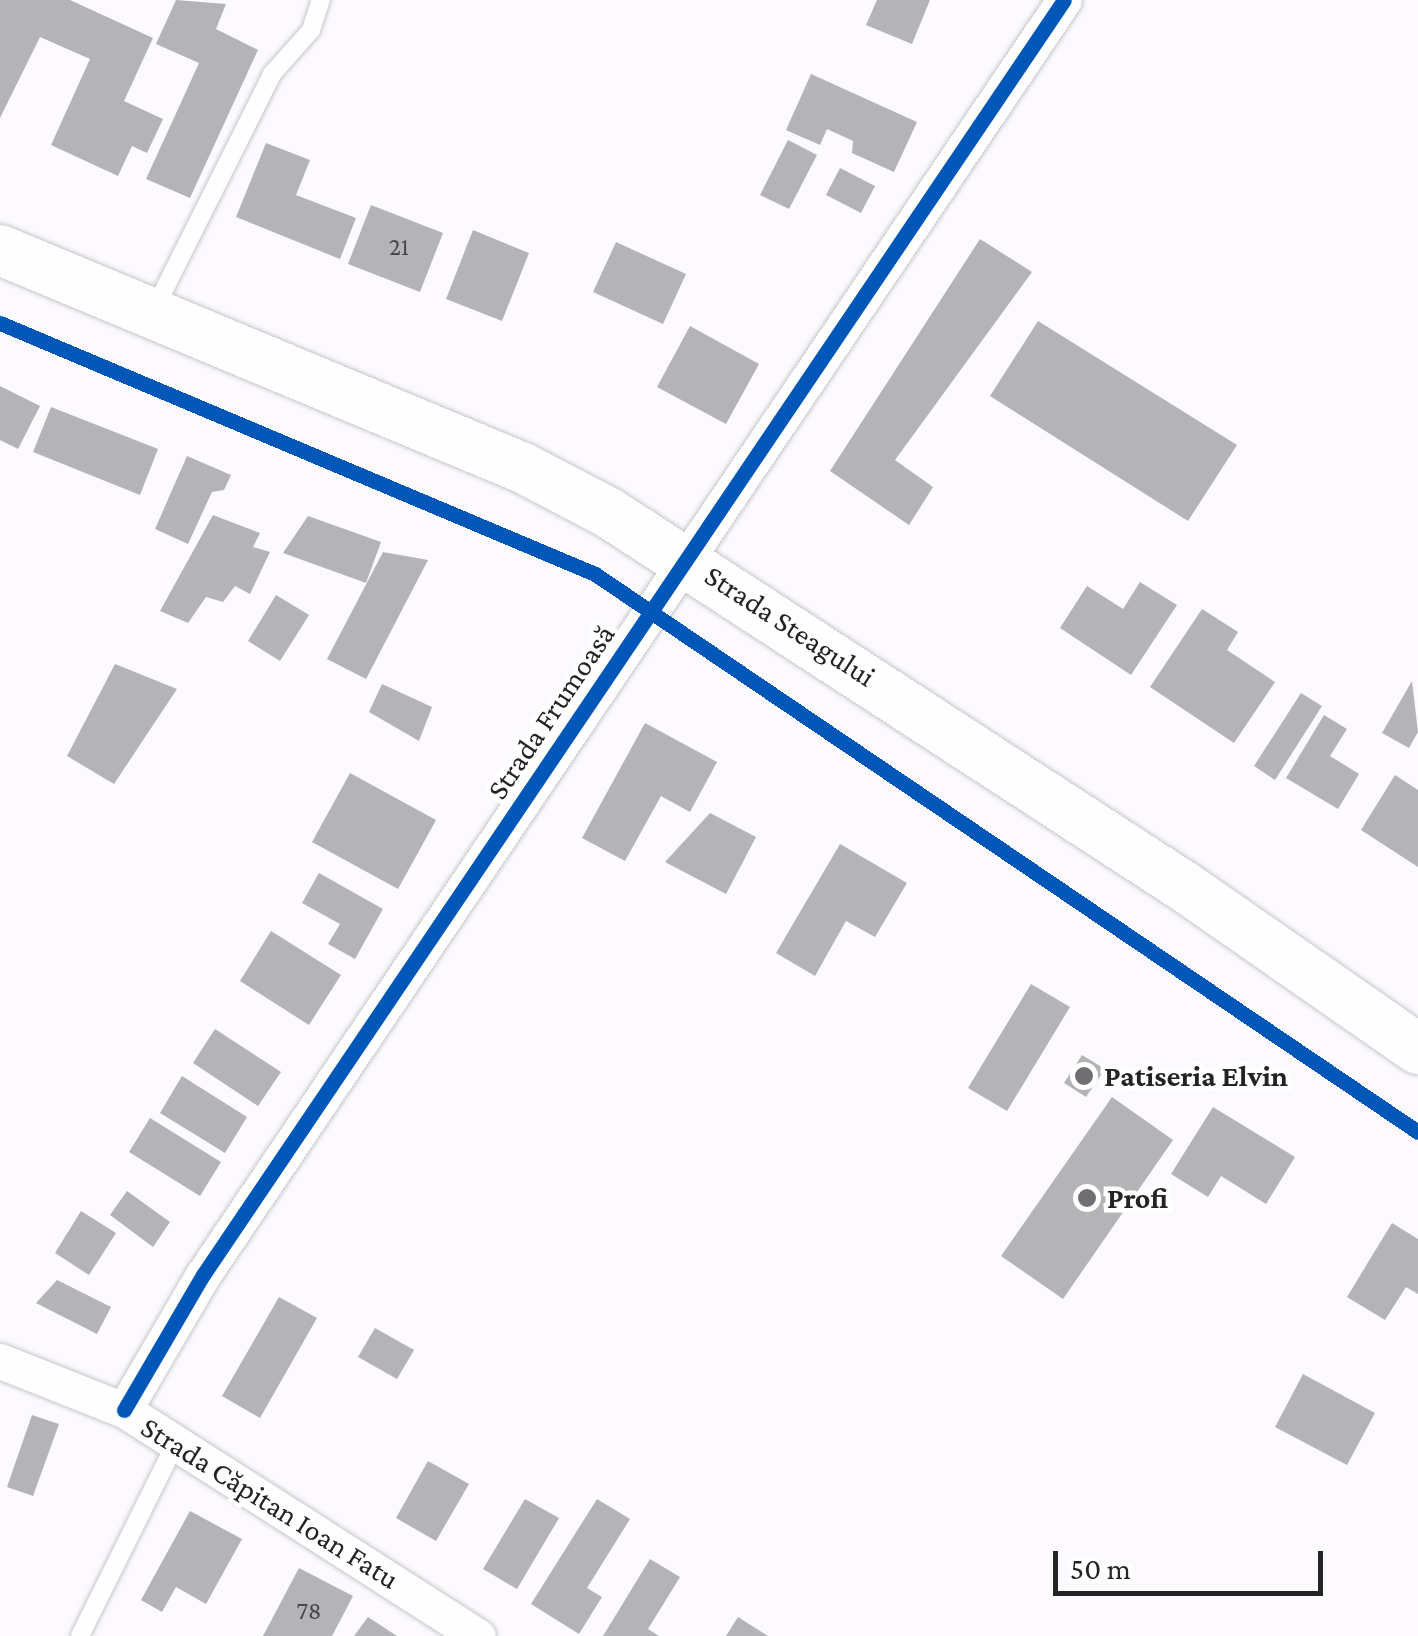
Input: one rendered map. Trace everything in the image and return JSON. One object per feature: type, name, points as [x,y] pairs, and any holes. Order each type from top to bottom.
[{"type":"main road","name":"Strada Steagului","points":[[0,250],[523,468],[691,560],[1418,1049]]},
{"type":"street","name":"Strada Frumoasă","points":[[124,1410],[214,1259],[691,560],[1064,0]]},
{"type":"street","name":"Strada Căpitan Ioan Fatu","points":[[0,1361],[124,1410],[478,1636]]},
{"type":"lane","points":[[153,312],[272,74],[310,30],[322,0]]},
{"type":"lane","points":[[80,1636],[176,1443]]},
{"type":"building","points":[[0,0],[70,0],[153,38],[124,101],[163,119],[147,153],[132,146],[118,176],[51,145],[90,59],[40,37],[0,118]]},
{"type":"building","points":[[176,0],[226,4],[216,29],[258,50],[190,198],[146,179],[199,63],[156,44]]},
{"type":"building","points":[[877,0],[930,0],[912,44],[866,25]]},
{"type":"building","points":[[811,74],[917,122],[894,172],[852,153],[853,141],[827,129],[820,145],[786,130]]},
{"type":"building","points":[[788,140],[817,155],[789,209],[760,195]]},
{"type":"building","points":[[266,143],[310,160],[296,195],[356,218],[340,259],[236,217]]},
{"type":"building","points":[[840,168],[875,186],[861,213],[826,195]]},
{"type":"building","points":[[371,205],[443,233],[420,292],[348,264]]},
{"type":"building","points":[[473,230],[529,253],[502,321],[446,299]]},
{"type":"building","points":[[980,239],[1032,272],[895,460],[933,487],[909,525],[830,471]]},
{"type":"building","points":[[616,242],[686,274],[663,324],[593,292]]},
{"type":"building","points":[[1038,321],[1237,445],[1188,521],[990,396]]},
{"type":"building","points":[[690,326],[759,364],[726,424],[657,387]]},
{"type":"building","points":[[0,386],[40,406],[18,449],[0,440]]},
{"type":"building","points":[[51,407],[158,449],[140,495],[33,452]]},
{"type":"building","points":[[187,456],[231,475],[224,490],[212,492],[188,544],[155,529]]},
{"type":"building","points":[[213,515],[260,533],[253,547],[270,552],[250,594],[235,586],[223,602],[206,597],[188,623],[160,611]]},
{"type":"building","points":[[308,516],[381,542],[366,583],[283,553]]},
{"type":"building","points":[[383,552],[428,560],[366,679],[327,659]]},
{"type":"building","points":[[1140,582],[1177,605],[1131,675],[1060,628],[1087,586],[1123,609]]},
{"type":"building","points":[[276,595],[309,615],[280,661],[248,641]]},
{"type":"building","points":[[1202,609],[1238,632],[1227,650],[1275,682],[1234,743],[1150,687]]},
{"type":"building","points":[[115,664],[177,689],[114,784],[67,756]]},
{"type":"building","points":[[1412,681],[1418,732],[1409,748],[1382,733]]},
{"type":"building","points":[[382,684],[432,707],[419,741],[369,712]]},
{"type":"building","points":[[1301,693],[1322,706],[1275,780],[1254,766]]},
{"type":"building","points":[[1324,715],[1347,729],[1330,756],[1359,774],[1338,809],[1286,778]]},
{"type":"building","points":[[645,723],[717,762],[690,812],[661,796],[625,861],[582,838]]},
{"type":"building","points":[[350,773],[436,820],[398,889],[312,842]]},
{"type":"building","points":[[1395,775],[1418,790],[1418,867],[1361,830]]},
{"type":"building","points":[[710,813],[756,837],[726,894],[665,862]]},
{"type":"building","points":[[840,844],[907,883],[875,937],[846,921],[815,976],[776,953]]},
{"type":"building","points":[[319,873],[383,909],[355,959],[328,944],[340,924],[302,903]]},
{"type":"building","points":[[271,931],[341,975],[309,1025],[240,981]]},
{"type":"building","points":[[1031,984],[1070,1007],[1007,1111],[968,1088]]},
{"type":"building","points":[[215,1029],[281,1072],[258,1106],[193,1063]]},
{"type":"building","name":"Patiseria Elvin","points":[[1082,1055],[1105,1069],[1086,1097],[1064,1083]]},
{"type":"building","points":[[182,1076],[247,1117],[225,1153],[160,1113]]},
{"type":"building","name":"Profi","points":[[1112,1097],[1173,1140],[1063,1299],[1001,1256]]},
{"type":"building","points":[[1213,1107],[1295,1157],[1266,1204],[1221,1176],[1208,1197],[1171,1174]]},
{"type":"building","points":[[150,1118],[221,1162],[200,1196],[129,1152]]},
{"type":"building","points":[[127,1191],[170,1222],[153,1247],[110,1215]]},
{"type":"building","points":[[81,1211],[116,1233],[89,1275],[55,1253]]},
{"type":"building","points":[[1392,1223],[1418,1239],[1418,1294],[1406,1287],[1385,1320],[1347,1297]]},
{"type":"building","points":[[57,1280],[111,1307],[97,1334],[36,1303]]},
{"type":"building","points":[[279,1297],[317,1318],[260,1418],[222,1396]]},
{"type":"building","points":[[375,1328],[414,1350],[397,1379],[358,1357]]},
{"type":"building","points":[[1303,1374],[1375,1413],[1347,1465],[1275,1427]]},
{"type":"building","points":[[32,1415],[59,1424],[33,1496],[7,1487]]},
{"type":"building","points":[[428,1461],[469,1484],[436,1541],[396,1518]]},
{"type":"building","points":[[525,1499],[559,1518],[517,1589],[483,1569]]},
{"type":"building","points":[[597,1499],[630,1519],[587,1588],[602,1597],[579,1634],[531,1604]]},
{"type":"building","points":[[190,1511],[242,1539],[206,1604],[176,1587],[162,1612],[141,1600]]},
{"type":"building","points":[[650,1559],[680,1577],[648,1629],[659,1636],[603,1636]]},
{"type":"building","points":[[299,1568],[353,1596],[332,1636],[263,1636]]},
{"type":"building","points":[[368,1617],[397,1636],[354,1636]]},
{"type":"building","points":[[738,1617],[768,1636],[726,1636]]},
{"type":"cycle path","points":[[124,1410],[203,1275],[1064,0]]},
{"type":"cycle path","points":[[0,323],[595,574],[1418,1132]]},
{"type":"place","name":"Patiseria Elvin","points":[[1084,1076]]},
{"type":"place","name":"Profi","points":[[1087,1198]]}]
